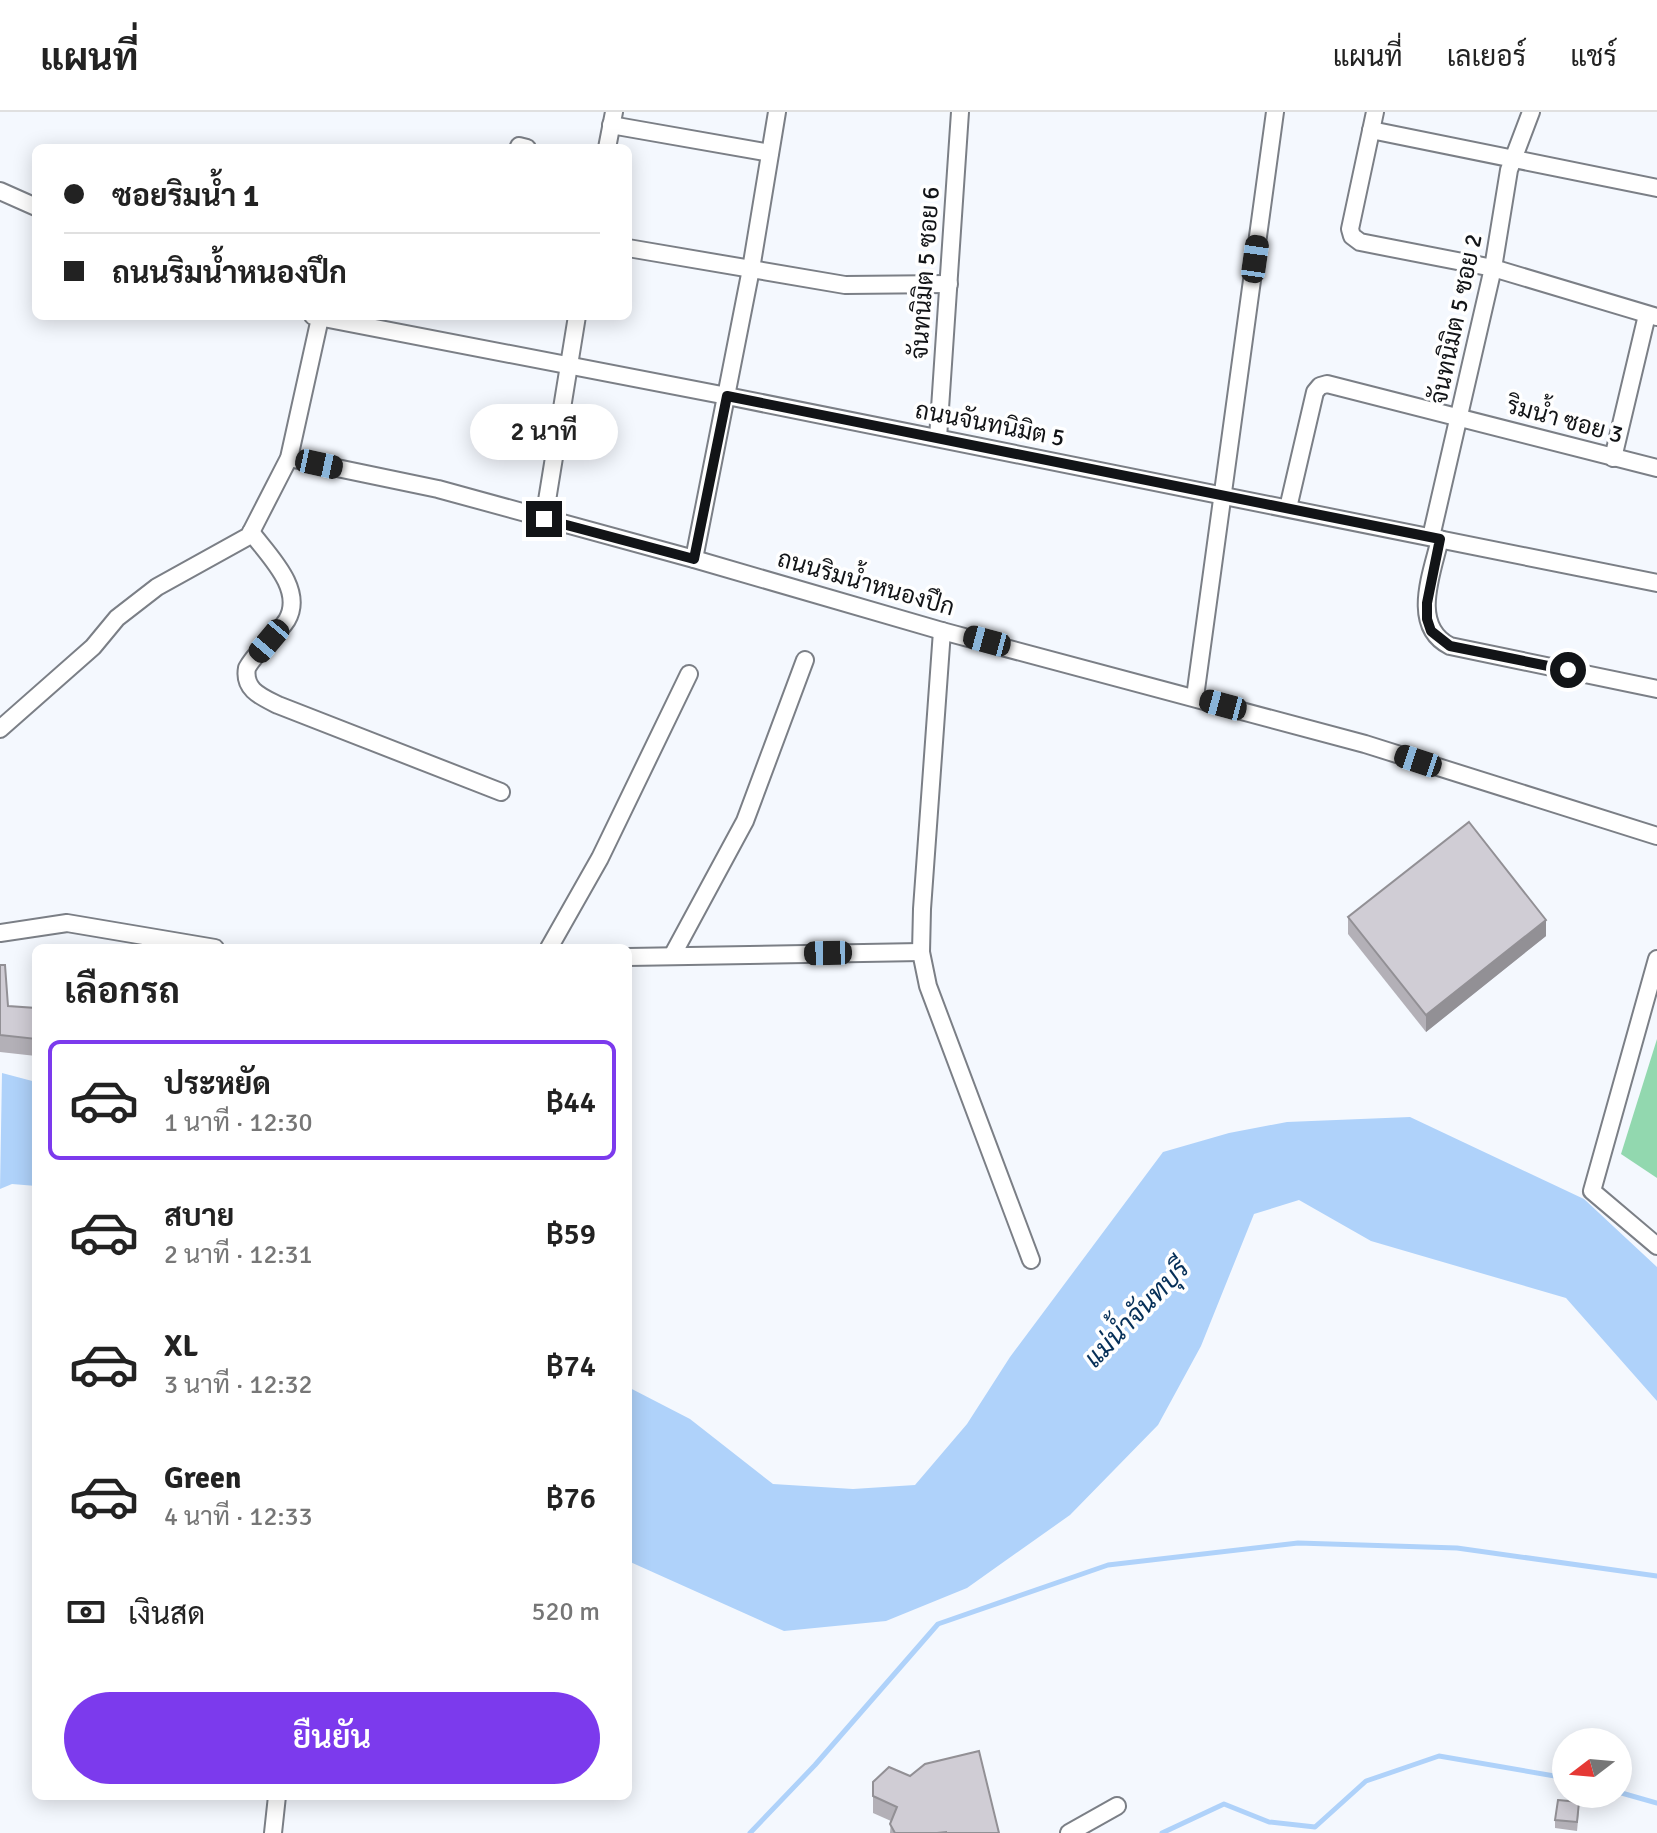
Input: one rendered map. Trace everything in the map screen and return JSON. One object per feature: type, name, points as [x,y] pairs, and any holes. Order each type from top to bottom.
[{"type":"street","points":[[694,559],[751,269],[777,112]]},
{"type":"street","name":"จันทนิมิต 5 ซอย 6","points":[[938,438],[960,112]]},
{"type":"street","points":[[1195,697],[1275,112]]},
{"type":"street","points":[[1375,112],[1350,229],[1352,236],[1360,242],[1493,268],[1652,316],[1613,458]]},
{"type":"street","name":"จันทนิมิต 5 ซอย 2","points":[[1531,112],[1512,160],[1493,268],[1435,538],[1427,619],[1431,631],[1450,646],[1657,689]]},
{"type":"street","points":[[608,144],[612,118],[770,153]]},
{"type":"street","points":[[1371,130],[1657,188]]},
{"type":"street","points":[[0,191],[32,205]]},
{"type":"street","points":[[632,249],[845,285],[949,284]]},
{"type":"street","points":[[0,729],[93,647],[117,618],[157,587],[216,557],[251,532],[289,458],[315,320]]},
{"type":"street","name":"ถนนจันทนิมิต 5","points":[[332,320],[1657,583]]},
{"type":"street","points":[[544,519],[576,320]]},
{"type":"street","name":"ริมน้ำ ซอย 3","points":[[1288,508],[1315,392],[1327,384],[1657,468]]},
{"type":"street","name":"ถนนริมน้ำหนองปึก","points":[[289,458],[438,489],[942,631],[1195,697],[1365,744],[1657,836]]},
{"type":"street","points":[[251,532],[283,575],[291,598],[287,619],[247,668],[246,676],[251,689],[278,705],[501,792]]},
{"type":"street","points":[[942,631],[921,952],[931,996],[1031,1260]]},
{"type":"street","points":[[672,956],[745,821],[805,660]]},
{"type":"street","points":[[551,944],[600,858],[689,674]]},
{"type":"street","points":[[0,933],[67,923],[191,944]]},
{"type":"street","points":[[632,957],[921,952]]},
{"type":"street","points":[[1657,959],[1592,1191],[1657,1246]]},
{"type":"street","points":[[273,1833],[277,1800]]},
{"type":"street","points":[[1069,1833],[1117,1806]]},
{"type":"green space","points":[[1657,1039],[1657,1178],[1621,1154]]},
{"type":"water","points":[[2,1073],[32,1081],[32,1186],[12,1184],[0,1189]]},
{"type":"water","name":"แม่น้ำจันทบุรี","points":[[1410,1117],[1584,1199],[1657,1267],[1657,1401],[1566,1298],[1371,1241],[1299,1200],[1254,1214],[1201,1346],[1158,1425],[1070,1515],[967,1588],[886,1621],[784,1631],[632,1563],[632,1389],[690,1419],[773,1484],[853,1489],[915,1485],[967,1424],[1010,1357],[1163,1152],[1229,1133],[1287,1122]]},
{"type":"building","points":[[1469,822],[1546,920],[1426,1015],[1348,917]]},
{"type":"building","points":[[0,965],[5,965],[8,1006],[32,1008],[32,1039],[0,1035]]},
{"type":"building","points":[[979,1751],[999,1833],[895,1833],[890,1824],[897,1807],[873,1796],[873,1782],[889,1767],[910,1776],[925,1764]]},
{"type":"building","points":[[1557,1808],[1578,1808],[1577,1822],[1555,1820]]},
{"type":"waterway","points":[[750,1833],[815,1765],[938,1624],[1108,1565],[1298,1543],[1457,1548],[1657,1576]]},
{"type":"waterway","points":[[1162,1833],[1224,1804],[1269,1822],[1315,1827],[1366,1781],[1439,1756],[1552,1776]]},
{"type":"waterway","points":[[1632,1796],[1657,1803]]},
{"type":"route","points":[[544,519],[694,559],[727,396],[1440,539],[1427,603],[1431,631],[1450,646],[1568,670]]}]
